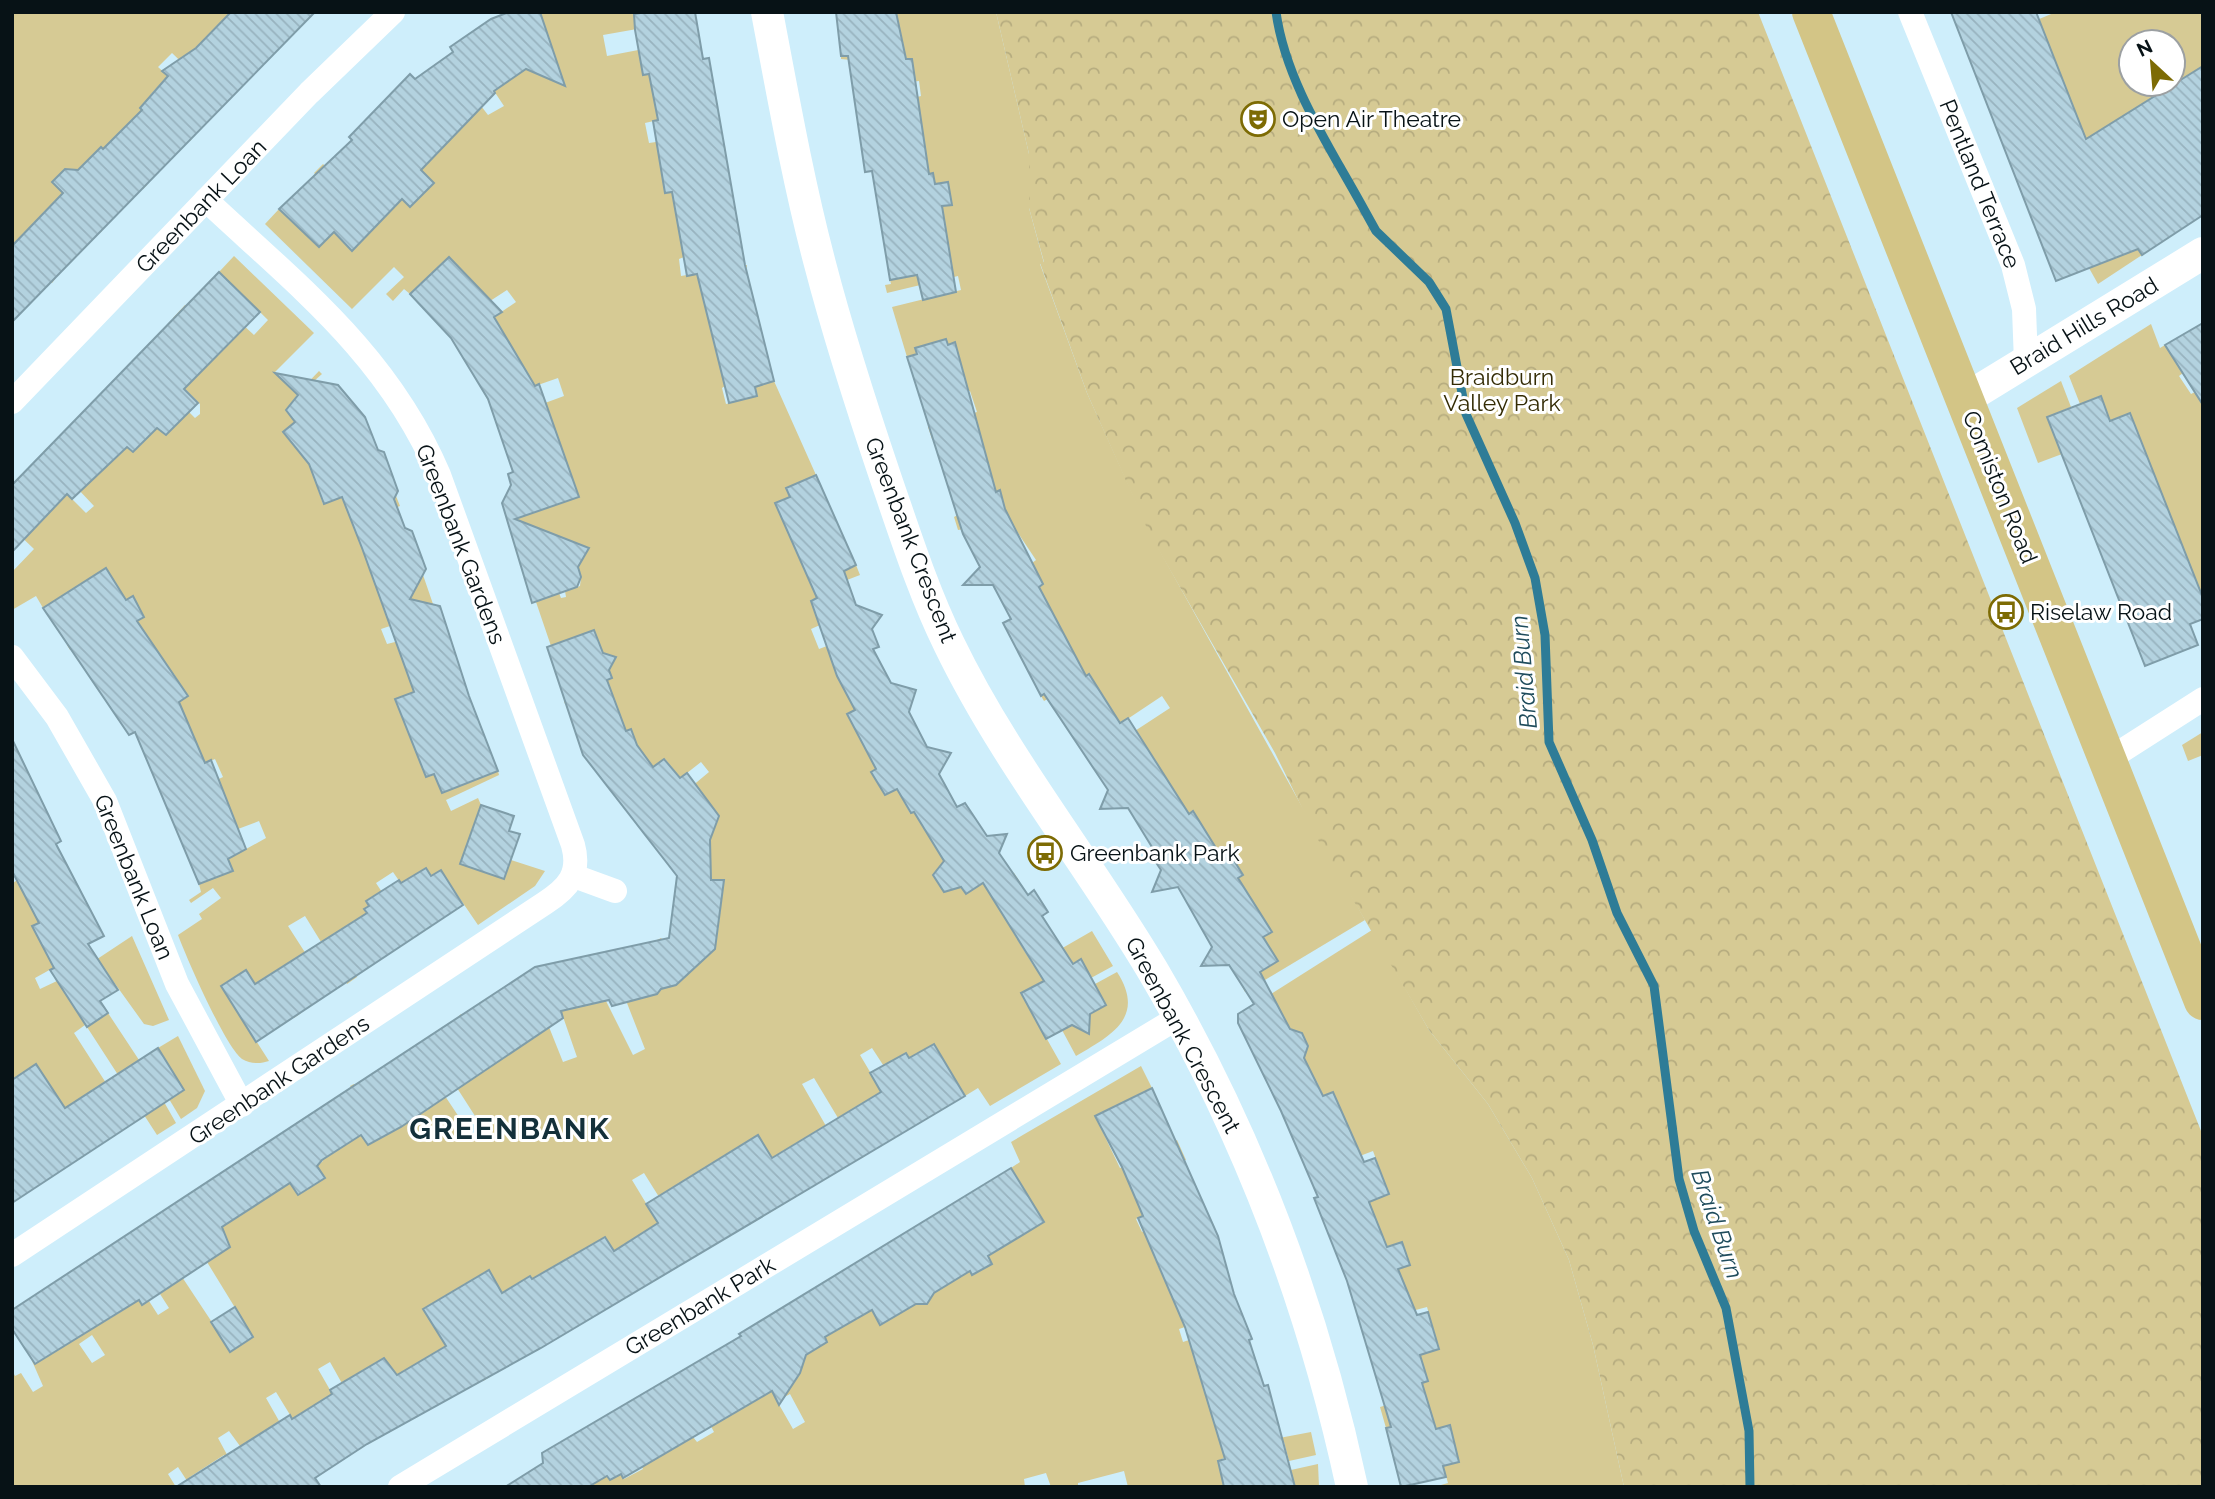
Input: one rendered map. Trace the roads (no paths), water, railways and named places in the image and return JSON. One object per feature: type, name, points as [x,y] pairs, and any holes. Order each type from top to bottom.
[{"type":"main road","name":"Comiston Road","points":[[1811,12],[2203,1001]]},
{"type":"street","name":"Greenbank Loan","points":[[12,401],[335,66],[393,12]]},
{"type":"street","name":"Greenbank Crescent","points":[[767,12],[807,210],[833,312],[886,479],[938,621],[993,724],[1128,930],[1179,1017],[1235,1133],[1287,1256],[1329,1393],[1352,1487]]},
{"type":"street","name":"Pentland Terrace","points":[[1910,12],[2013,265],[2024,309],[2026,362]]},
{"type":"street","name":"Greenbank Gardens","points":[[12,1255],[545,903],[565,889],[574,876],[577,861],[439,475],[416,427],[395,391],[358,344],[206,200]]},
{"type":"street","name":"Braid Hills Road","points":[[1965,399],[2203,253]]},
{"type":"street","name":"Greenbank Loan","points":[[12,657],[57,717],[105,801],[177,984],[242,1105]]},
{"type":"street","points":[[2109,759],[2203,699]]},
{"type":"street","points":[[574,876],[615,891]]},
{"type":"street","name":"Greenbank Park","points":[[400,1487],[1179,1017]]},
{"type":"waterway","name":"Braid Burn","points":[[1276,12],[1281,39],[1300,91],[1376,231],[1429,282],[1446,309],[1466,414],[1515,523],[1535,578],[1545,635],[1549,742],[1592,840],[1617,913],[1654,986],[1679,1179],[1694,1231],[1726,1308],[1749,1431],[1750,1487]]},
{"type":"place","name":"Open Air Theatre","points":[[1258,119]]},
{"type":"place","name":"Riselaw Road","points":[[2006,612]]},
{"type":"place","name":"Greenbank Park","points":[[1045,853]]},
{"type":"district","name":"GREENBANK","points":[[510,1129]]},
{"type":"park label","name":"Braidburn Valley Park","points":[[1502,390]]}]
